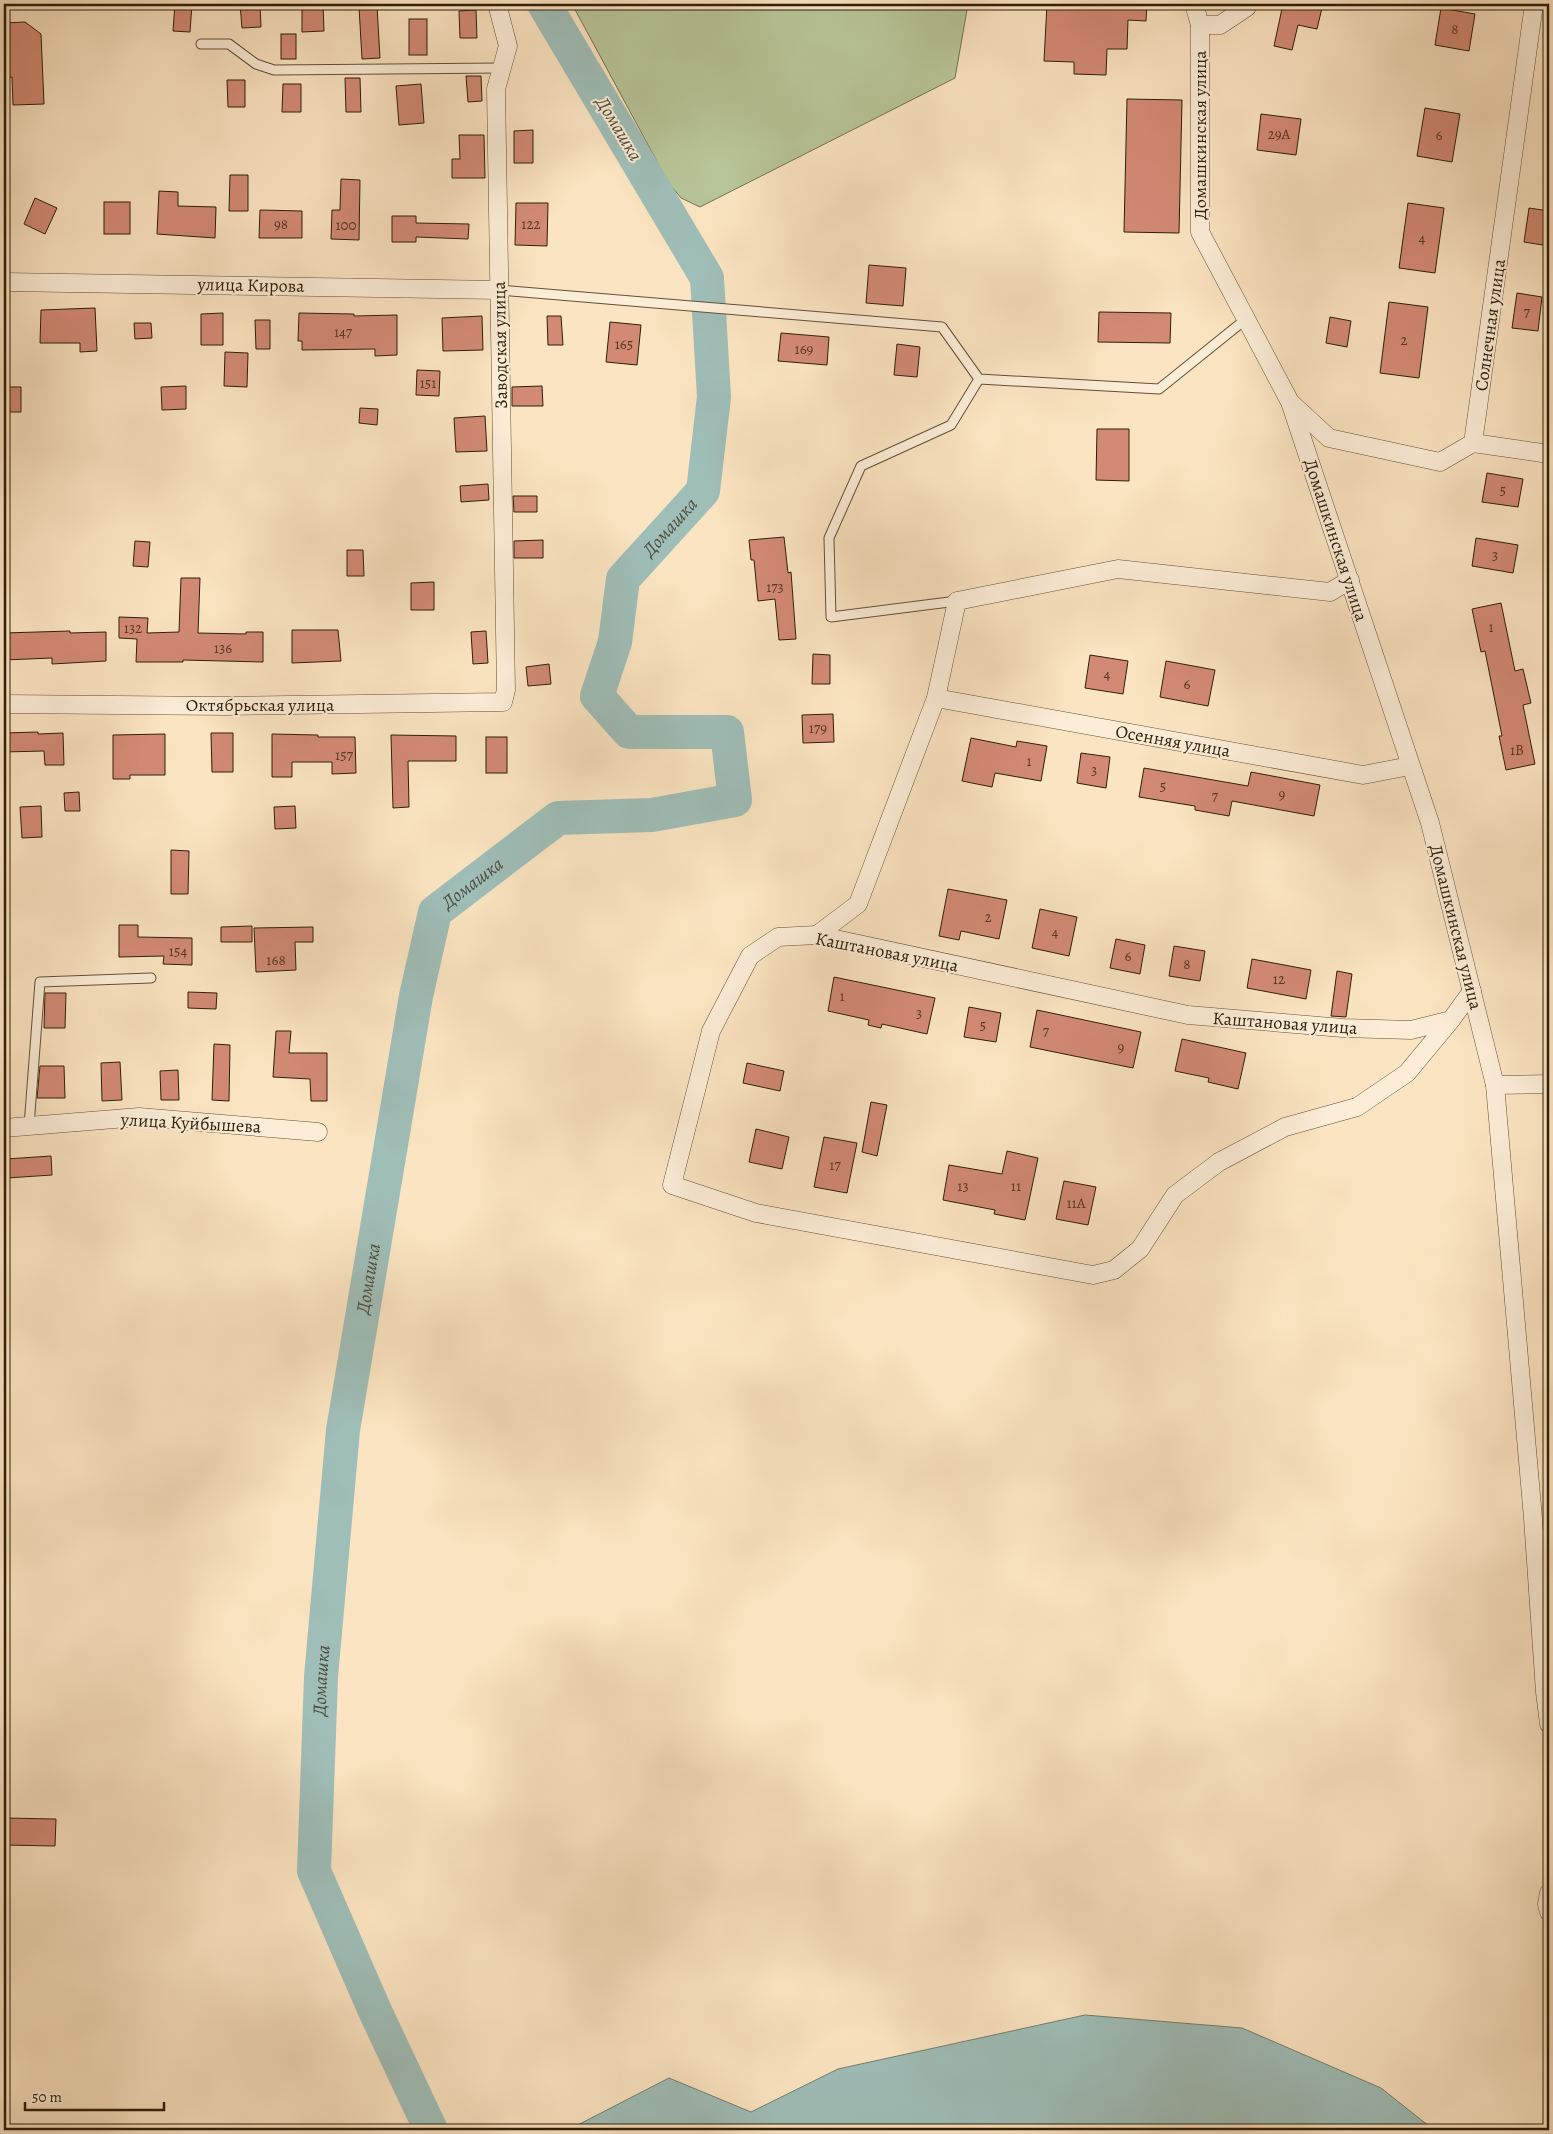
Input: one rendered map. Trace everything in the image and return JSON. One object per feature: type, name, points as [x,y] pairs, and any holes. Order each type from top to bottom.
[{"type":"street","name":"Заводская улица","points":[[497,4],[508,46],[496,89],[506,690]]},
{"type":"street","name":"Домашкинская улица","points":[[1194,4],[1200,26],[1200,232],[1290,402],[1430,823],[1495,1085],[1549,1724]]},
{"type":"street","points":[[1200,26],[1220,25],[1247,7],[1248,4]]},
{"type":"street","name":"Солнечная улица","points":[[1473,443],[1534,4]]},
{"type":"street","name":"улица Кирова","points":[[4,282],[499,290]]},
{"type":"street","points":[[1290,402],[1329,438],[1440,462],[1473,443],[1549,454]]},
{"type":"street","points":[[817,935],[858,904],[936,698],[957,600],[1118,569],[1330,592],[1350,580]]},
{"type":"street","name":"Октябрьская улица","points":[[4,704],[226,706],[503,702],[506,690]]},
{"type":"street","name":"Осенняя улица","points":[[936,698],[1363,775],[1410,766]]},
{"type":"street","name":"Каштановая улица","points":[[817,935],[1188,1015],[1343,1028],[1411,1030],[1452,1020],[1406,1073],[1357,1107],[1285,1127],[1219,1162],[1175,1195],[1140,1249],[1114,1270],[1093,1275],[756,1213],[672,1185],[712,1031],[750,956],[778,937],[817,935]]},
{"type":"street","points":[[1452,1020],[1472,990]]},
{"type":"street","points":[[1495,1085],[1549,1084]]},
{"type":"street","name":"улица Куйбышева","points":[[4,1128],[139,1116],[318,1132]]},
{"type":"street","points":[[1549,1893],[1547,1904],[1549,1912]]},
{"type":"lane","points":[[201,44],[230,44],[256,64],[274,70],[502,68]]},
{"type":"lane","points":[[499,290],[942,327],[979,379]]},
{"type":"lane","points":[[979,379],[1159,389],[1246,319]]},
{"type":"lane","points":[[957,600],[831,617],[829,538],[861,466],[951,425],[979,379]]},
{"type":"lane","points":[[29,1126],[40,982],[151,978]]},
{"type":"green space","points":[[572,4],[968,4],[955,78],[700,207],[681,198],[668,182]]},
{"type":"water","points":[[1085,2015],[1242,2028],[1381,2088],[1434,2130],[568,2130],[669,2078],[751,2112],[838,2069]]},
{"type":"building","points":[[175,4],[192,4],[190,32],[173,31]]},
{"type":"building","points":[[240,4],[260,4],[261,27],[242,28]]},
{"type":"building","points":[[302,4],[323,4],[324,31],[302,32]]},
{"type":"building","points":[[1047,4],[1147,4],[1146,21],[1128,20],[1127,49],[1107,49],[1106,75],[1074,74],[1074,62],[1044,61]]},
{"type":"building","points":[[1283,4],[1300,4],[1322,8],[1317,29],[1298,25],[1292,50],[1274,46]]},
{"type":"building","points":[[377,6],[380,58],[362,59],[359,7]]},
{"type":"building","points":[[1441,8],[1475,14],[1469,51],[1435,45]]},
{"type":"building","points":[[476,10],[477,38],[460,38],[459,11]]},
{"type":"building","points":[[409,19],[427,19],[427,55],[409,55]]},
{"type":"building","points":[[25,22],[41,34],[44,104],[13,105],[12,77],[4,78],[4,23]]},
{"type":"building","points":[[281,34],[296,34],[296,59],[281,59]]},
{"type":"building","points":[[466,76],[481,76],[482,101],[468,102]]},
{"type":"building","points":[[345,78],[360,78],[361,112],[346,112]]},
{"type":"building","points":[[227,80],[245,80],[245,107],[228,107]]},
{"type":"building","points":[[283,84],[301,84],[301,112],[282,112]]},
{"type":"building","points":[[421,84],[424,123],[399,125],[396,86]]},
{"type":"building","points":[[1127,99],[1182,100],[1179,233],[1124,232]]},
{"type":"building","points":[[1425,108],[1460,114],[1452,162],[1417,156]]},
{"type":"building","points":[[1261,114],[1301,119],[1296,155],[1257,150]]},
{"type":"building","points":[[533,130],[533,163],[514,163],[514,131]]},
{"type":"building","points":[[459,135],[484,135],[485,178],[452,178],[452,159],[460,159]]},
{"type":"building","points":[[230,175],[248,175],[248,211],[229,211]]},
{"type":"building","points":[[341,179],[360,180],[359,240],[331,239],[332,210],[340,210]]},
{"type":"building","points":[[159,191],[178,192],[178,206],[216,207],[215,238],[157,234]]},
{"type":"building","points":[[35,198],[57,208],[45,234],[24,224]]},
{"type":"building","points":[[104,202],[130,202],[130,234],[104,234]]},
{"type":"building","points":[[516,203],[548,203],[547,246],[515,245]]},
{"type":"building","points":[[1408,203],[1444,208],[1435,273],[1399,268]]},
{"type":"building","points":[[1529,208],[1549,211],[1549,246],[1524,242]]},
{"type":"building","points":[[260,210],[302,211],[302,238],[259,238]]},
{"type":"building","points":[[392,216],[416,216],[416,223],[469,224],[468,239],[416,237],[416,242],[392,242]]},
{"type":"building","points":[[869,265],[906,268],[903,306],[866,303]]},
{"type":"building","points":[[1517,293],[1542,297],[1538,331],[1512,328]]},
{"type":"building","points":[[1389,302],[1428,307],[1419,378],[1380,373]]},
{"type":"building","points":[[95,308],[97,351],[80,352],[80,343],[40,343],[41,310]]},
{"type":"building","points":[[1099,312],[1171,313],[1170,343],[1098,342]]},
{"type":"building","points":[[223,313],[223,345],[201,345],[201,314]]},
{"type":"building","points":[[299,313],[354,314],[354,316],[397,315],[397,355],[375,356],[375,349],[302,350],[302,341],[298,341]]},
{"type":"building","points":[[482,316],[483,350],[443,351],[442,318]]},
{"type":"building","points":[[547,316],[561,316],[563,345],[548,345]]},
{"type":"building","points":[[1330,317],[1351,321],[1347,347],[1326,343]]},
{"type":"building","points":[[255,320],[270,320],[270,349],[256,349]]},
{"type":"building","points":[[610,322],[641,325],[637,365],[606,362]]},
{"type":"building","points":[[134,323],[151,323],[152,338],[135,339]]},
{"type":"building","points":[[781,333],[829,337],[827,365],[778,361]]},
{"type":"building","points":[[897,344],[920,347],[917,377],[894,375]]},
{"type":"building","points":[[225,352],[248,353],[247,387],[224,386]]},
{"type":"building","points":[[417,370],[440,371],[439,396],[416,395]]},
{"type":"building","points":[[186,386],[186,409],[162,410],[161,387]]},
{"type":"building","points":[[542,386],[543,406],[512,406],[512,387]]},
{"type":"building","points":[[5,387],[21,387],[21,412],[4,412]]},
{"type":"building","points":[[360,408],[378,409],[377,425],[359,423]]},
{"type":"building","points":[[485,416],[487,451],[456,452],[454,418]]},
{"type":"building","points":[[1097,429],[1129,429],[1129,481],[1096,480]]},
{"type":"building","points":[[1487,473],[1523,479],[1518,507],[1482,502]]},
{"type":"building","points":[[488,484],[489,500],[461,502],[460,486]]},
{"type":"building","points":[[513,496],[537,496],[537,512],[514,512]]},
{"type":"building","points":[[784,537],[788,573],[791,572],[796,639],[779,640],[775,599],[758,601],[754,560],[751,560],[749,540]]},
{"type":"building","points":[[1476,538],[1518,545],[1513,573],[1472,566]]},
{"type":"building","points":[[543,540],[543,558],[514,558],[514,541]]},
{"type":"building","points":[[135,541],[150,542],[148,567],[133,566]]},
{"type":"building","points":[[347,550],[363,550],[364,576],[347,576]]},
{"type":"building","points":[[181,578],[200,578],[198,633],[246,634],[246,632],[263,632],[263,662],[183,660],[183,662],[136,662],[137,639],[119,638],[119,617],[148,618],[147,633],[179,632]]},
{"type":"building","points":[[434,582],[434,610],[411,610],[411,583]]},
{"type":"building","points":[[1501,603],[1515,671],[1523,669],[1531,703],[1523,705],[1535,764],[1506,770],[1499,736],[1502,736],[1485,651],[1481,652],[1472,609]]},
{"type":"building","points":[[292,630],[338,630],[341,661],[292,663]]},
{"type":"building","points":[[70,631],[70,633],[106,632],[106,661],[52,664],[52,658],[4,660],[4,633]]},
{"type":"building","points":[[486,631],[488,663],[473,664],[471,632]]},
{"type":"building","points":[[813,654],[830,655],[830,684],[812,684]]},
{"type":"building","points":[[1090,655],[1128,661],[1123,694],[1085,688]]},
{"type":"building","points":[[1166,661],[1215,670],[1208,706],[1160,697]]},
{"type":"building","points":[[549,664],[551,684],[528,686],[526,667]]},
{"type":"building","points":[[833,714],[834,742],[803,743],[802,715]]},
{"type":"building","points":[[38,732],[38,734],[63,733],[64,765],[45,765],[44,751],[4,752],[4,733]]},
{"type":"building","points":[[211,733],[233,733],[233,772],[212,772]]},
{"type":"building","points":[[165,734],[165,775],[130,775],[130,779],[113,779],[113,735]]},
{"type":"building","points":[[272,734],[355,737],[356,773],[332,774],[332,762],[292,762],[292,777],[272,777]]},
{"type":"building","points":[[391,735],[456,736],[456,761],[408,761],[409,807],[393,808]]},
{"type":"building","points":[[486,737],[507,737],[507,773],[486,773]]},
{"type":"building","points":[[971,738],[1016,747],[1017,741],[1047,746],[1041,781],[995,773],[992,787],[962,781]]},
{"type":"building","points":[[1081,753],[1110,757],[1106,788],[1077,783]]},
{"type":"building","points":[[1144,768],[1248,786],[1251,772],[1320,785],[1314,816],[1232,801],[1229,816],[1195,810],[1195,806],[1139,797]]},
{"type":"building","points":[[79,792],[80,811],[65,811],[64,793]]},
{"type":"building","points":[[41,806],[42,837],[22,838],[20,807]]},
{"type":"building","points":[[295,806],[296,828],[275,829],[274,807]]},
{"type":"building","points":[[171,850],[189,851],[188,894],[171,894]]},
{"type":"building","points":[[948,889],[1007,900],[999,939],[961,931],[959,940],[939,936]]},
{"type":"building","points":[[1040,909],[1077,917],[1069,956],[1032,948]]},
{"type":"building","points":[[119,925],[138,925],[138,937],[192,938],[192,965],[163,964],[164,956],[119,957]]},
{"type":"building","points":[[252,926],[252,942],[221,942],[221,927]]},
{"type":"building","points":[[313,927],[313,942],[295,942],[296,970],[256,972],[254,928]]},
{"type":"building","points":[[1116,939],[1145,945],[1140,974],[1110,968]]},
{"type":"building","points":[[1174,946],[1205,951],[1200,981],[1169,976]]},
{"type":"building","points":[[1252,959],[1311,970],[1306,999],[1247,988]]},
{"type":"building","points":[[1337,971],[1352,974],[1346,1017],[1331,1016]]},
{"type":"building","points":[[834,977],[935,998],[927,1034],[882,1024],[881,1028],[868,1025],[869,1020],[828,1011]]},
{"type":"building","points":[[188,992],[217,993],[216,1009],[188,1008]]},
{"type":"building","points":[[45,993],[66,993],[65,1028],[44,1028]]},
{"type":"building","points":[[969,1007],[1001,1013],[996,1042],[964,1037]]},
{"type":"building","points":[[1037,1010],[1141,1032],[1133,1068],[1030,1047]]},
{"type":"building","points":[[276,1031],[291,1031],[289,1053],[327,1053],[327,1101],[311,1101],[310,1079],[273,1077]]},
{"type":"building","points":[[1182,1039],[1246,1053],[1238,1089],[1208,1082],[1209,1078],[1175,1071]]},
{"type":"building","points":[[214,1044],[230,1045],[229,1101],[212,1100]]},
{"type":"building","points":[[120,1062],[122,1100],[102,1101],[101,1063]]},
{"type":"building","points":[[747,1063],[784,1071],[780,1091],[743,1083]]},
{"type":"building","points":[[40,1066],[64,1066],[65,1098],[37,1098]]},
{"type":"building","points":[[178,1070],[179,1100],[161,1100],[160,1071]]},
{"type":"building","points":[[871,1102],[887,1105],[877,1156],[862,1152]]},
{"type":"building","points":[[756,1129],[789,1137],[782,1169],[749,1162]]},
{"type":"building","points":[[824,1137],[857,1143],[847,1193],[814,1187]]},
{"type":"building","points":[[1007,1151],[1038,1158],[1025,1220],[994,1214],[995,1210],[943,1200],[949,1165],[1002,1174]]},
{"type":"building","points":[[51,1156],[52,1175],[7,1178],[6,1159]]},
{"type":"building","points":[[1064,1181],[1096,1187],[1088,1225],[1056,1219]]},
{"type":"building","points":[[4,1818],[56,1819],[55,1846],[4,1845]]},
{"type":"waterway","name":"Домашка","points":[[431,2130],[375,2011],[314,1871],[321,1677],[343,1430],[416,996],[435,912],[558,818],[652,815],[735,800],[727,732],[629,732],[597,696],[615,642],[623,579],[703,491],[714,397],[707,278],[544,4]]}]
